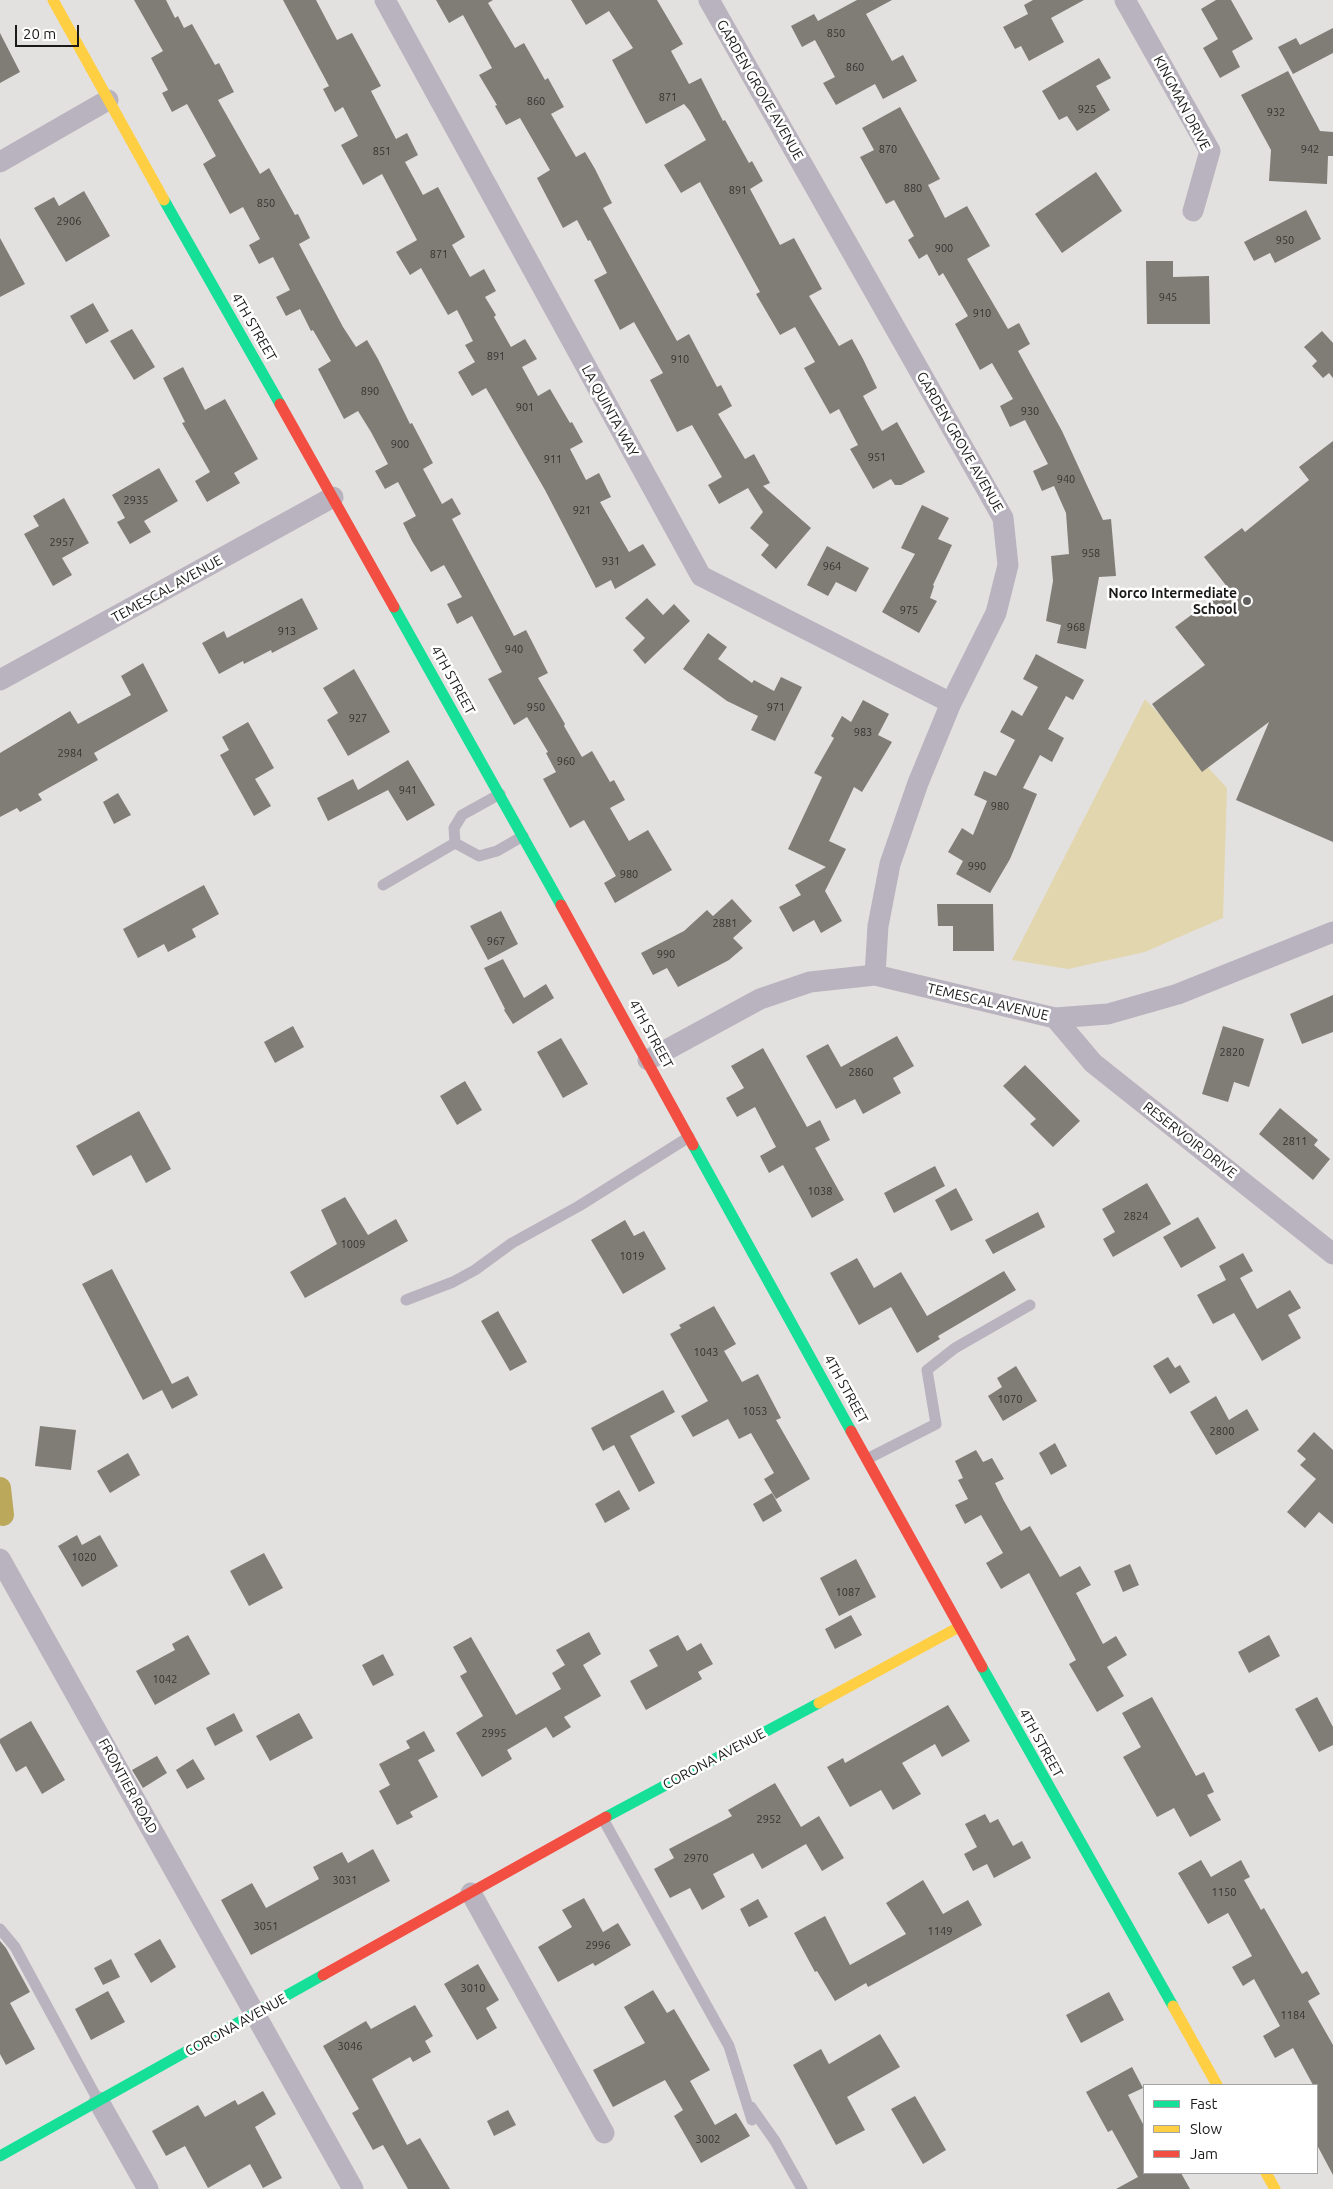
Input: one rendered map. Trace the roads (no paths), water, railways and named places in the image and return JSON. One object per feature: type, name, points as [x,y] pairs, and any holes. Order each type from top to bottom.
[{"type":"street","name":"4TH STREET","points":[[53,0],[500,794],[959,1627],[1215,2084]]},
{"type":"street","name":"LA QUINTA WAY","points":[[385,0],[701,576],[951,703]]},
{"type":"street","name":"GARDEN GROVE AVENUE","points":[[708,0],[1003,518],[1008,565],[996,613],[951,703],[918,783],[890,864],[878,926],[875,975]]},
{"type":"street","name":"KINGMAN DRIVE","points":[[1126,0],[1210,151],[1193,211]]},
{"type":"street","points":[[0,162],[108,100]]},
{"type":"street","name":"TEMESCAL AVENUE","points":[[0,680],[334,497]]},
{"type":"street","name":"TEMESCAL AVENUE","points":[[648,1060],[760,998],[810,982],[875,975],[1055,1018],[1108,1014],[1178,994],[1333,932]]},
{"type":"street","name":"RESERVOIR DRIVE","points":[[1055,1018],[1093,1063],[1333,1254]]},
{"type":"street","name":"FRONTIER ROAD","points":[[0,1559],[353,2189]]},
{"type":"street","name":"CORONA AVENUE","points":[[0,2156],[603,1819],[959,1627]]},
{"type":"street","points":[[471,1893],[604,2133]]},
{"type":"street","points":[[99,2102],[148,2189]]},
{"type":"street","points":[[1267,2174],[1275,2189]]},
{"type":"lane","points":[[455,843],[454,828],[462,815],[500,794]]},
{"type":"lane","points":[[455,843],[479,856],[497,851],[523,836]]},
{"type":"lane","points":[[383,885],[455,843]]},
{"type":"lane","points":[[406,1300],[453,1282],[474,1270],[512,1243],[579,1206],[690,1136]]},
{"type":"lane","points":[[867,1459],[936,1424],[927,1370],[955,1348],[1030,1305]]},
{"type":"lane","points":[[603,1819],[729,2046],[752,2120]]},
{"type":"lane","points":[[0,1929],[15,1947],[99,2102]]},
{"type":"lane","points":[[746,2100],[775,2141],[802,2189]]},
{"type":"waterway","points":[[0,1488],[3,1515]]},
{"type":"place","name":"Norco Intermediate School","points":[[1247,601]]}]
